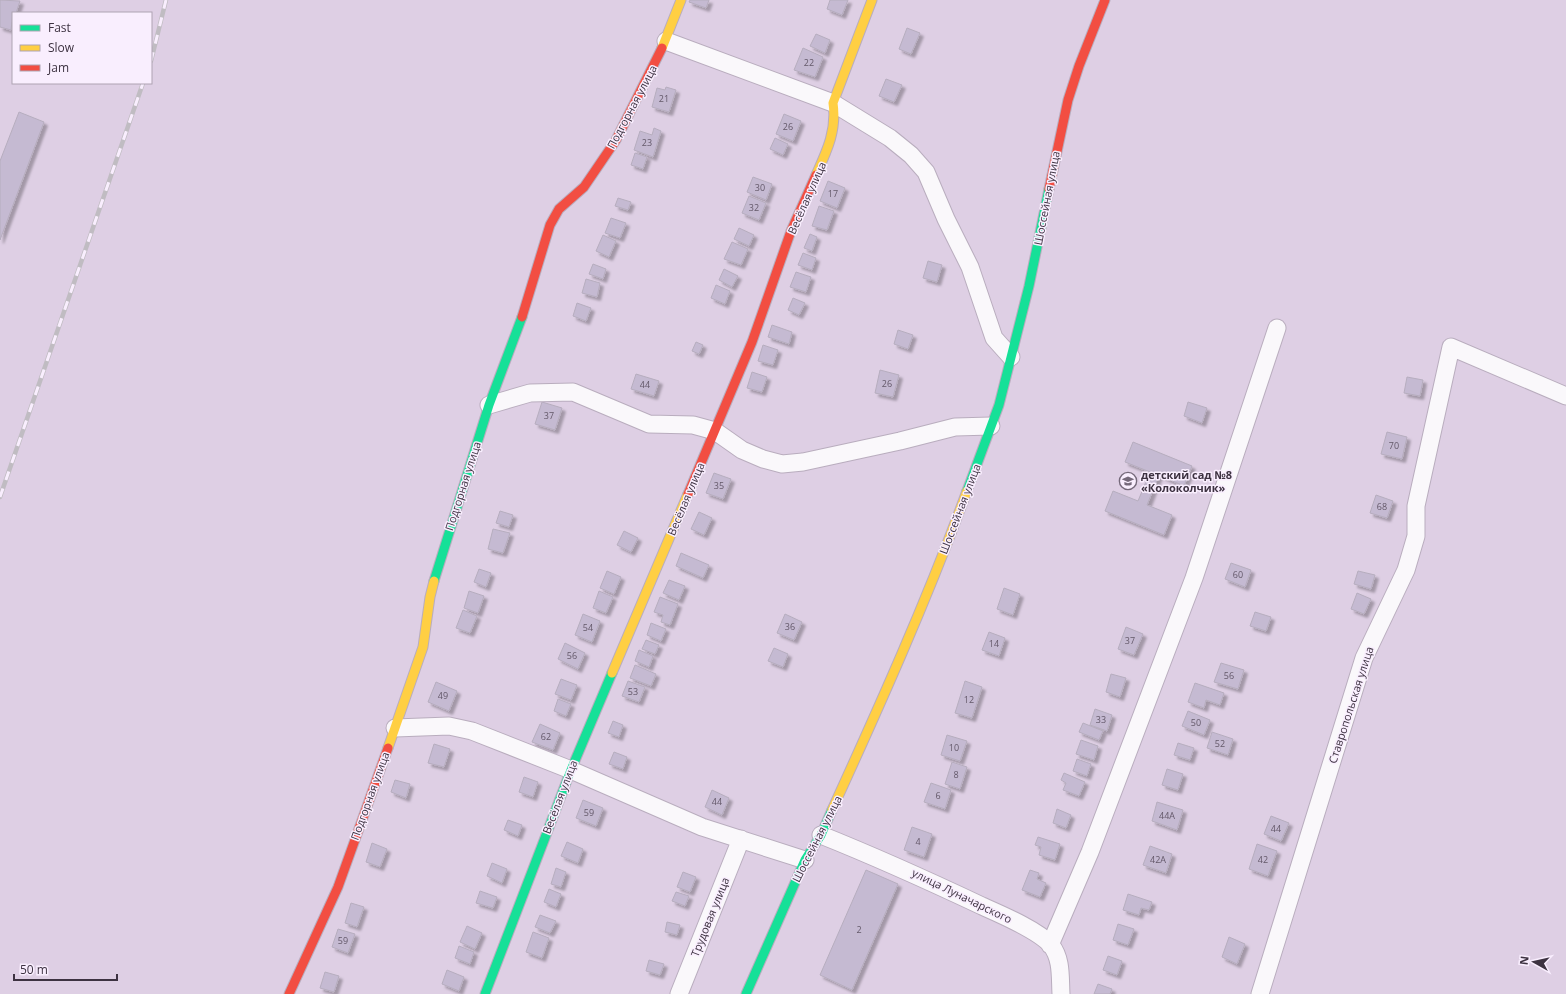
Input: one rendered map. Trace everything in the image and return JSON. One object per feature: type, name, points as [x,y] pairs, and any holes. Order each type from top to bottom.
[{"type":"street","name":"Подгорная улица","points":[[288,994],[338,887],[423,647],[430,597],[437,570],[489,405],[515,339],[550,225],[559,209],[584,187],[616,140],[666,41],[681,0]]},
{"type":"street","name":"Весёлая улица","points":[[485,994],[570,770],[715,431],[752,342],[792,231],[830,146],[835,118],[833,103],[872,0]]},
{"type":"street","name":"Шоссейная улица","points":[[746,994],[805,860],[821,835],[899,662],[946,548],[992,426],[1029,286],[1068,100],[1079,66],[1105,0]]},
{"type":"street","points":[[666,41],[833,103],[890,138],[911,154],[926,172],[946,219],[970,267],[994,338],[1011,357]]},
{"type":"street","points":[[1050,944],[1090,852],[1194,578],[1277,328]]},
{"type":"street","name":"Ставропольская улица","points":[[1260,994],[1364,658],[1406,570],[1410,557],[1416,536],[1416,506],[1451,347],[1566,396]]},
{"type":"street","points":[[489,405],[530,393],[573,392],[649,424],[693,425],[715,431],[742,450],[763,459],[782,464],[803,462],[900,441],[955,427],[992,426]]},
{"type":"street","points":[[395,728],[449,726],[472,731],[570,770],[702,827],[805,860]]},
{"type":"street","name":"улица Луначарского","points":[[821,835],[892,863],[999,914],[1039,935],[1050,944],[1059,959],[1061,994]]},
{"type":"street","name":"Трудовая улица","points":[[679,994],[741,839]]},
{"type":"building","points":[[0,0],[20,1],[16,12],[12,12],[11,30],[0,27]]},
{"type":"building","points":[[690,0],[709,0],[706,8],[689,2]]},
{"type":"building","points":[[830,0],[848,0],[842,15],[827,9]]},
{"type":"building","points":[[907,28],[920,33],[911,54],[899,49]]},
{"type":"building","points":[[816,34],[830,40],[825,53],[810,46]]},
{"type":"building","points":[[803,48],[823,57],[815,77],[794,70]]},
{"type":"building","points":[[886,79],[902,85],[894,102],[879,96]]},
{"type":"building","points":[[666,87],[676,90],[669,112],[652,107],[657,88],[665,90]]},
{"type":"building","points":[[19,112],[44,122],[0,240],[0,161]]},
{"type":"building","points":[[784,114],[801,121],[793,141],[776,134]]},
{"type":"building","points":[[654,128],[661,131],[653,157],[634,150],[640,131],[652,135]]},
{"type":"building","points":[[775,138],[788,144],[783,155],[770,149]]},
{"type":"building","points":[[635,153],[647,157],[643,169],[631,165]]},
{"type":"building","points":[[753,177],[772,184],[766,200],[747,192]]},
{"type":"building","points":[[828,181],[845,188],[837,208],[820,201]]},
{"type":"building","points":[[749,196],[766,203],[759,220],[742,213]]},
{"type":"building","points":[[618,198],[631,202],[628,210],[615,206]]},
{"type":"building","points":[[819,206],[834,211],[827,230],[812,226]]},
{"type":"building","points":[[611,218],[626,223],[620,238],[605,233]]},
{"type":"building","points":[[739,228],[754,235],[749,246],[734,239]]},
{"type":"building","points":[[810,234],[817,237],[812,251],[804,248]]},
{"type":"building","points":[[603,235],[616,241],[609,257],[596,251]]},
{"type":"building","points":[[732,242],[748,249],[741,265],[724,259]]},
{"type":"building","points":[[803,253],[816,258],[812,270],[798,265]]},
{"type":"building","points":[[928,261],[942,265],[937,282],[923,278]]},
{"type":"building","points":[[593,264],[606,269],[603,279],[589,274]]},
{"type":"building","points":[[724,269],[738,276],[732,287],[719,280]]},
{"type":"building","points":[[796,272],[811,277],[806,292],[790,287]]},
{"type":"building","points":[[586,279],[600,283],[597,297],[582,293]]},
{"type":"building","points":[[716,285],[730,291],[725,304],[711,298]]},
{"type":"building","points":[[793,298],[805,303],[799,315],[788,310]]},
{"type":"building","points":[[577,303],[591,308],[586,321],[573,316]]},
{"type":"building","points":[[772,325],[792,332],[789,344],[768,337]]},
{"type":"building","points":[[898,330],[913,335],[908,349],[894,344]]},
{"type":"building","points":[[696,342],[703,345],[699,354],[692,351]]},
{"type":"building","points":[[763,345],[778,350],[773,365],[758,361]]},
{"type":"building","points":[[880,370],[899,375],[893,397],[875,393]]},
{"type":"building","points":[[752,372],[767,377],[762,392],[747,388]]},
{"type":"building","points":[[636,374],[659,381],[654,396],[631,389]]},
{"type":"building","points":[[1407,377],[1423,380],[1420,396],[1404,393]]},
{"type":"building","points":[[542,402],[562,408],[555,430],[535,424]]},
{"type":"building","points":[[1188,402],[1207,408],[1202,423],[1184,416]]},
{"type":"building","points":[[1387,432],[1407,437],[1402,459],[1381,454]]},
{"type":"building","points":[[1133,442],[1192,466],[1184,486],[1159,475],[1147,505],[1172,515],[1164,535],[1105,511],[1113,491],[1138,501],[1150,472],[1125,462]]},
{"type":"building","points":[[714,473],[731,479],[723,499],[706,493]]},
{"type":"building","points":[[1376,495],[1393,501],[1387,518],[1370,513]]},
{"type":"building","points":[[500,511],[513,515],[509,527],[496,523]]},
{"type":"building","points":[[699,512],[712,518],[704,535],[691,529]]},
{"type":"building","points":[[493,529],[510,533],[503,553],[488,549]]},
{"type":"building","points":[[624,531],[638,538],[631,552],[617,545]]},
{"type":"building","points":[[681,553],[709,565],[703,578],[676,566]]},
{"type":"building","points":[[1231,563],[1251,570],[1245,587],[1225,579]]},
{"type":"building","points":[[479,569],[491,573],[486,587],[474,582]]},
{"type":"building","points":[[607,571],[621,577],[614,594],[600,588]]},
{"type":"building","points":[[1358,571],[1375,575],[1371,589],[1354,584]]},
{"type":"building","points":[[669,580],[685,586],[679,600],[663,593]]},
{"type":"building","points":[[1004,588],[1020,594],[1013,615],[997,609]]},
{"type":"building","points":[[469,591],[484,596],[478,613],[464,608]]},
{"type":"building","points":[[599,591],[613,597],[606,613],[593,608]]},
{"type":"building","points":[[1357,593],[1371,599],[1364,614],[1351,609]]},
{"type":"building","points":[[660,597],[678,604],[670,625],[661,622],[663,615],[654,612]]},
{"type":"building","points":[[463,610],[477,616],[470,633],[456,628]]},
{"type":"building","points":[[1255,612],[1271,617],[1266,631],[1250,626]]},
{"type":"building","points":[[583,614],[600,621],[592,642],[575,635]]},
{"type":"building","points":[[785,614],[802,622],[794,640],[777,633]]},
{"type":"building","points":[[651,623],[666,629],[661,641],[647,635]]},
{"type":"building","points":[[1126,627],[1143,634],[1134,655],[1118,649]]},
{"type":"building","points":[[989,632],[1005,638],[999,656],[982,650]]},
{"type":"building","points":[[646,640],[659,645],[655,654],[642,649]]},
{"type":"building","points":[[565,643],[585,653],[578,669],[558,659]]},
{"type":"building","points":[[774,648],[788,654],[783,667],[768,661]]},
{"type":"building","points":[[639,650],[653,656],[649,667],[635,661]]},
{"type":"building","points":[[1221,663],[1244,670],[1238,689],[1214,682]]},
{"type":"building","points":[[635,665],[656,674],[651,686],[630,678]]},
{"type":"building","points":[[1111,674],[1126,678],[1120,697],[1106,692]]},
{"type":"building","points":[[561,679],[577,685],[571,700],[555,694]]},
{"type":"building","points":[[628,681],[645,687],[639,702],[622,696]]},
{"type":"building","points":[[965,681],[982,687],[972,718],[955,713]]},
{"type":"building","points":[[436,682],[457,691],[449,711],[428,702]]},
{"type":"building","points":[[1195,683],[1224,693],[1220,705],[1206,700],[1204,708],[1188,702]]},
{"type":"building","points":[[558,699],[571,704],[566,716],[554,711]]},
{"type":"building","points":[[1095,709],[1112,715],[1107,731],[1090,725]]},
{"type":"building","points":[[1188,711],[1210,720],[1204,735],[1182,726]]},
{"type":"building","points":[[613,721],[623,725],[619,737],[608,733]]},
{"type":"building","points":[[1083,723],[1103,731],[1099,740],[1079,732]]},
{"type":"building","points":[[540,724],[560,733],[553,750],[532,742]]},
{"type":"building","points":[[1212,732],[1233,739],[1228,755],[1207,748]]},
{"type":"building","points":[[947,735],[967,741],[960,761],[941,755]]},
{"type":"building","points":[[1081,740],[1098,746],[1094,760],[1076,754]]},
{"type":"building","points":[[1178,743],[1194,748],[1190,760],[1174,755]]},
{"type":"building","points":[[434,744],[450,749],[444,767],[428,763]]},
{"type":"building","points":[[614,752],[627,757],[623,769],[609,764]]},
{"type":"building","points":[[1077,759],[1091,764],[1087,776],[1073,771]]},
{"type":"building","points":[[952,762],[967,767],[960,789],[945,784]]},
{"type":"building","points":[[1167,769],[1183,774],[1178,790],[1162,785]]},
{"type":"building","points":[[1064,773],[1085,782],[1079,796],[1063,790],[1066,783],[1061,780]]},
{"type":"building","points":[[524,777],[538,782],[533,797],[519,792]]},
{"type":"building","points":[[395,780],[410,784],[406,798],[391,792]]},
{"type":"building","points":[[931,783],[951,790],[945,809],[924,802]]},
{"type":"building","points":[[712,790],[729,798],[722,815],[705,807]]},
{"type":"building","points":[[583,800],[603,808],[596,826],[576,818]]},
{"type":"building","points":[[1157,802],[1183,810],[1177,830],[1152,821]]},
{"type":"building","points":[[1057,809],[1071,815],[1066,828],[1053,823]]},
{"type":"building","points":[[1271,816],[1289,823],[1281,841],[1264,834]]},
{"type":"building","points":[[508,820],[522,825],[518,836],[504,830]]},
{"type":"building","points":[[912,827],[932,834],[924,857],[904,850]]},
{"type":"building","points":[[1038,837],[1060,844],[1055,860],[1039,855],[1041,847],[1035,845]]},
{"type":"building","points":[[567,842],[583,849],[578,863],[561,856]]},
{"type":"building","points":[[372,843],[387,849],[380,867],[366,862]]},
{"type":"building","points":[[1257,844],[1277,851],[1268,876],[1249,869]]},
{"type":"building","points":[[1150,846],[1172,854],[1166,873],[1143,865]]},
{"type":"building","points":[[492,863],[507,869],[502,883],[487,876]]},
{"type":"building","points":[[556,868],[566,872],[561,887],[551,884]]},
{"type":"building","points":[[866,870],[898,884],[852,990],[820,975]]},
{"type":"building","points":[[1030,870],[1039,873],[1037,879],[1046,883],[1040,897],[1022,890]]},
{"type":"building","points":[[683,872],[696,877],[690,892],[677,887]]},
{"type":"building","points":[[549,889],[561,894],[556,907],[544,902]]},
{"type":"building","points":[[480,891],[497,897],[493,908],[476,903]]},
{"type":"building","points":[[676,892],[689,896],[685,906],[672,901]]},
{"type":"building","points":[[1128,894],[1152,902],[1149,910],[1141,908],[1139,915],[1123,910]]},
{"type":"building","points":[[351,903],[364,907],[357,927],[345,923]]},
{"type":"building","points":[[540,915],[556,921],[550,933],[535,927]]},
{"type":"building","points":[[667,922],[680,925],[677,935],[665,932]]},
{"type":"building","points":[[1118,924],[1134,929],[1128,945],[1113,940]]},
{"type":"building","points":[[467,926],[482,933],[475,949],[460,942]]},
{"type":"building","points":[[338,929],[355,934],[348,953],[332,947]]},
{"type":"building","points":[[533,932],[549,938],[542,958],[526,952]]},
{"type":"building","points":[[1229,937],[1245,944],[1237,964],[1222,957]]},
{"type":"building","points":[[459,946],[474,952],[470,964],[455,958]]},
{"type":"building","points":[[1108,956],[1122,961],[1117,975],[1103,970]]},
{"type":"building","points":[[649,960],[664,964],[660,975],[646,971]]},
{"type":"building","points":[[447,970],[464,977],[459,991],[442,984]]},
{"type":"building","points":[[325,972],[339,976],[334,992],[320,988]]},
{"type":"building","points":[[1098,984],[1112,989],[1110,994],[1094,994]]},
{"type":"railway","points":[[152,57],[166,0]]},
{"type":"railway","points":[[0,497],[143,84]]},
{"type":"traffic: fast","points":[[967,491],[999,405],[1029,286],[1049,189]]},
{"type":"traffic: fast","points":[[434,581],[489,405],[522,317]]},
{"type":"traffic: fast","points":[[485,994],[571,770],[612,673]]},
{"type":"traffic: fast","points":[[746,994],[805,860],[821,835],[832,810]]},
{"type":"traffic: slow","points":[[662,48],[681,0]]},
{"type":"traffic: slow","points":[[816,175],[830,140],[834,122],[833,103],[872,0]]},
{"type":"traffic: slow","points":[[832,810],[868,731],[936,572],[967,491]]},
{"type":"traffic: slow","points":[[612,673],[688,494]]},
{"type":"traffic: slow","points":[[388,748],[423,647],[430,597],[434,581]]},
{"type":"traffic: jam","points":[[1049,189],[1068,100],[1079,66],[1105,0]]},
{"type":"traffic: jam","points":[[522,317],[550,225],[559,209],[584,187],[616,140],[662,48]]},
{"type":"traffic: jam","points":[[688,494],[752,342],[791,231],[816,175]]},
{"type":"traffic: jam","points":[[289,994],[338,887],[388,748]]},
{"type":"place","name":"детский сад №8 «Колоколчик»","points":[[1128,481]]}]
